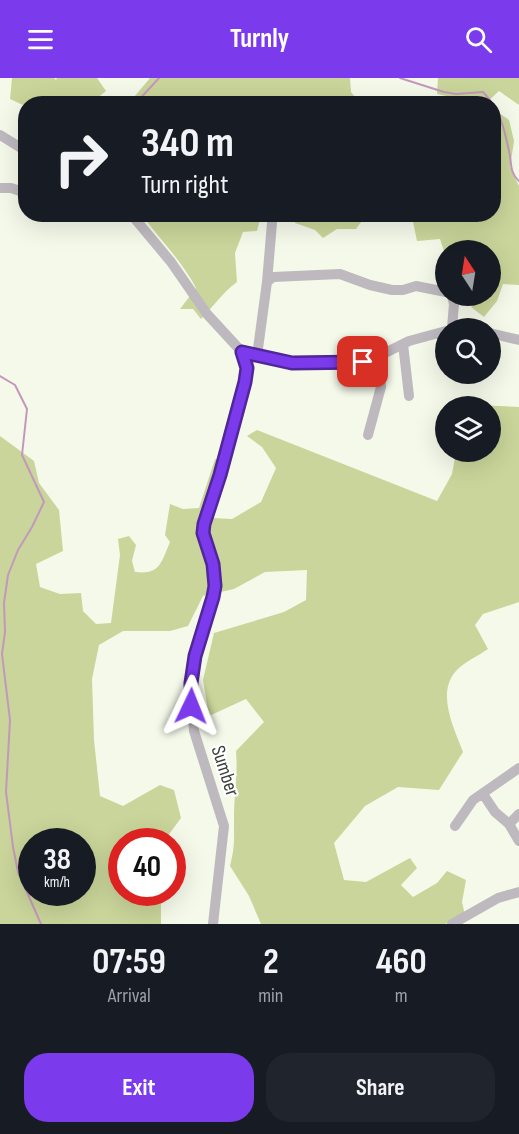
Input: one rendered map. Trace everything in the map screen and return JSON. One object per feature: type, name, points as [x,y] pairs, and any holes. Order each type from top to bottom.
[{"type":"street","points":[[0,135],[18,146]]},
{"type":"street","points":[[0,188],[18,190]]},
{"type":"street","points":[[138,222],[171,262],[207,314],[242,352],[280,361],[353,363],[363,362],[403,344],[435,334]]},
{"type":"street","points":[[257,356],[272,223]]},
{"type":"street","points":[[267,282],[276,276],[333,274],[347,276],[392,291],[416,286],[435,290]]},
{"type":"street","points":[[501,336],[519,340]]},
{"type":"street","points":[[403,344],[409,396]]},
{"type":"street","name":"Sumber","points":[[213,924],[224,826],[194,731],[191,683],[197,649],[214,592],[214,570],[203,533],[204,524],[245,382],[247,368],[242,352]]},
{"type":"street","points":[[368,435],[381,387],[379,356]]},
{"type":"street","points":[[455,826],[473,800],[519,768]]},
{"type":"street","points":[[483,794],[495,812],[509,824],[519,841]]},
{"type":"street","points":[[509,824],[519,814]]},
{"type":"street","points":[[452,924],[498,898],[519,892]]},
{"type":"green space","points":[[12,78],[54,78],[56,80],[57,78],[97,78],[106,91],[100,96],[18,96],[18,103],[10,99]]},
{"type":"green space","points":[[150,78],[350,78],[351,92],[354,96],[135,96]]},
{"type":"green space","points":[[438,78],[519,78],[519,105],[499,91],[494,96],[437,94]]},
{"type":"green space","points":[[501,114],[509,120],[514,141],[510,167],[519,186],[519,285],[503,284],[501,290],[501,240],[417,241],[413,222],[501,222]]},
{"type":"green space","points":[[148,222],[259,222],[257,231],[243,232],[235,253],[237,282],[201,319],[193,309],[180,309],[196,288],[178,260]]},
{"type":"green space","points":[[361,222],[356,229],[337,229],[323,238],[315,230],[295,223]]},
{"type":"green space","points":[[472,306],[493,306],[484,317]]},
{"type":"green space","points":[[501,406],[519,407],[519,602],[483,614],[475,625],[488,649],[459,668],[450,680],[447,700],[463,752],[439,790],[398,787],[365,806],[334,843],[344,880],[366,882],[410,858],[417,868],[401,885],[413,897],[437,883],[447,871],[466,880],[462,902],[465,915],[445,924],[261,924],[249,896],[230,866],[234,842],[236,751],[264,722],[246,699],[209,716],[203,680],[214,633],[284,612],[306,600],[307,570],[265,572],[234,589],[203,596],[188,626],[170,631],[123,631],[99,645],[92,679],[94,740],[100,796],[123,806],[160,785],[174,790],[181,818],[174,828],[108,828],[108,906],[161,906],[161,924],[0,924],[0,436],[34,461],[39,483],[59,510],[63,551],[36,564],[40,587],[60,594],[81,593],[83,611],[96,624],[111,623],[120,555],[118,539],[129,536],[136,545],[132,561],[135,572],[150,572],[155,569],[162,562],[170,542],[165,535],[170,504],[183,509],[199,508],[215,459],[228,461],[213,518],[232,519],[261,502],[276,468],[262,447],[247,436],[257,430],[437,501],[452,474],[454,462],[501,462]]},
{"type":"waterway","points":[[142,96],[159,78]]},
{"type":"waterway","points":[[400,78],[444,92],[456,94],[483,92],[487,96]]},
{"type":"waterway","points":[[501,122],[512,171],[519,181]]},
{"type":"waterway","points":[[0,376],[15,385],[27,409],[22,455],[44,502],[18,550],[8,575],[4,603],[5,632],[2,654],[10,720],[6,792],[13,847],[18,872],[41,924]]},
{"type":"route","points":[[191,706],[191,683],[195,656],[215,586],[213,564],[203,533],[204,524],[245,382],[247,368],[242,352],[292,363],[363,362]]}]
